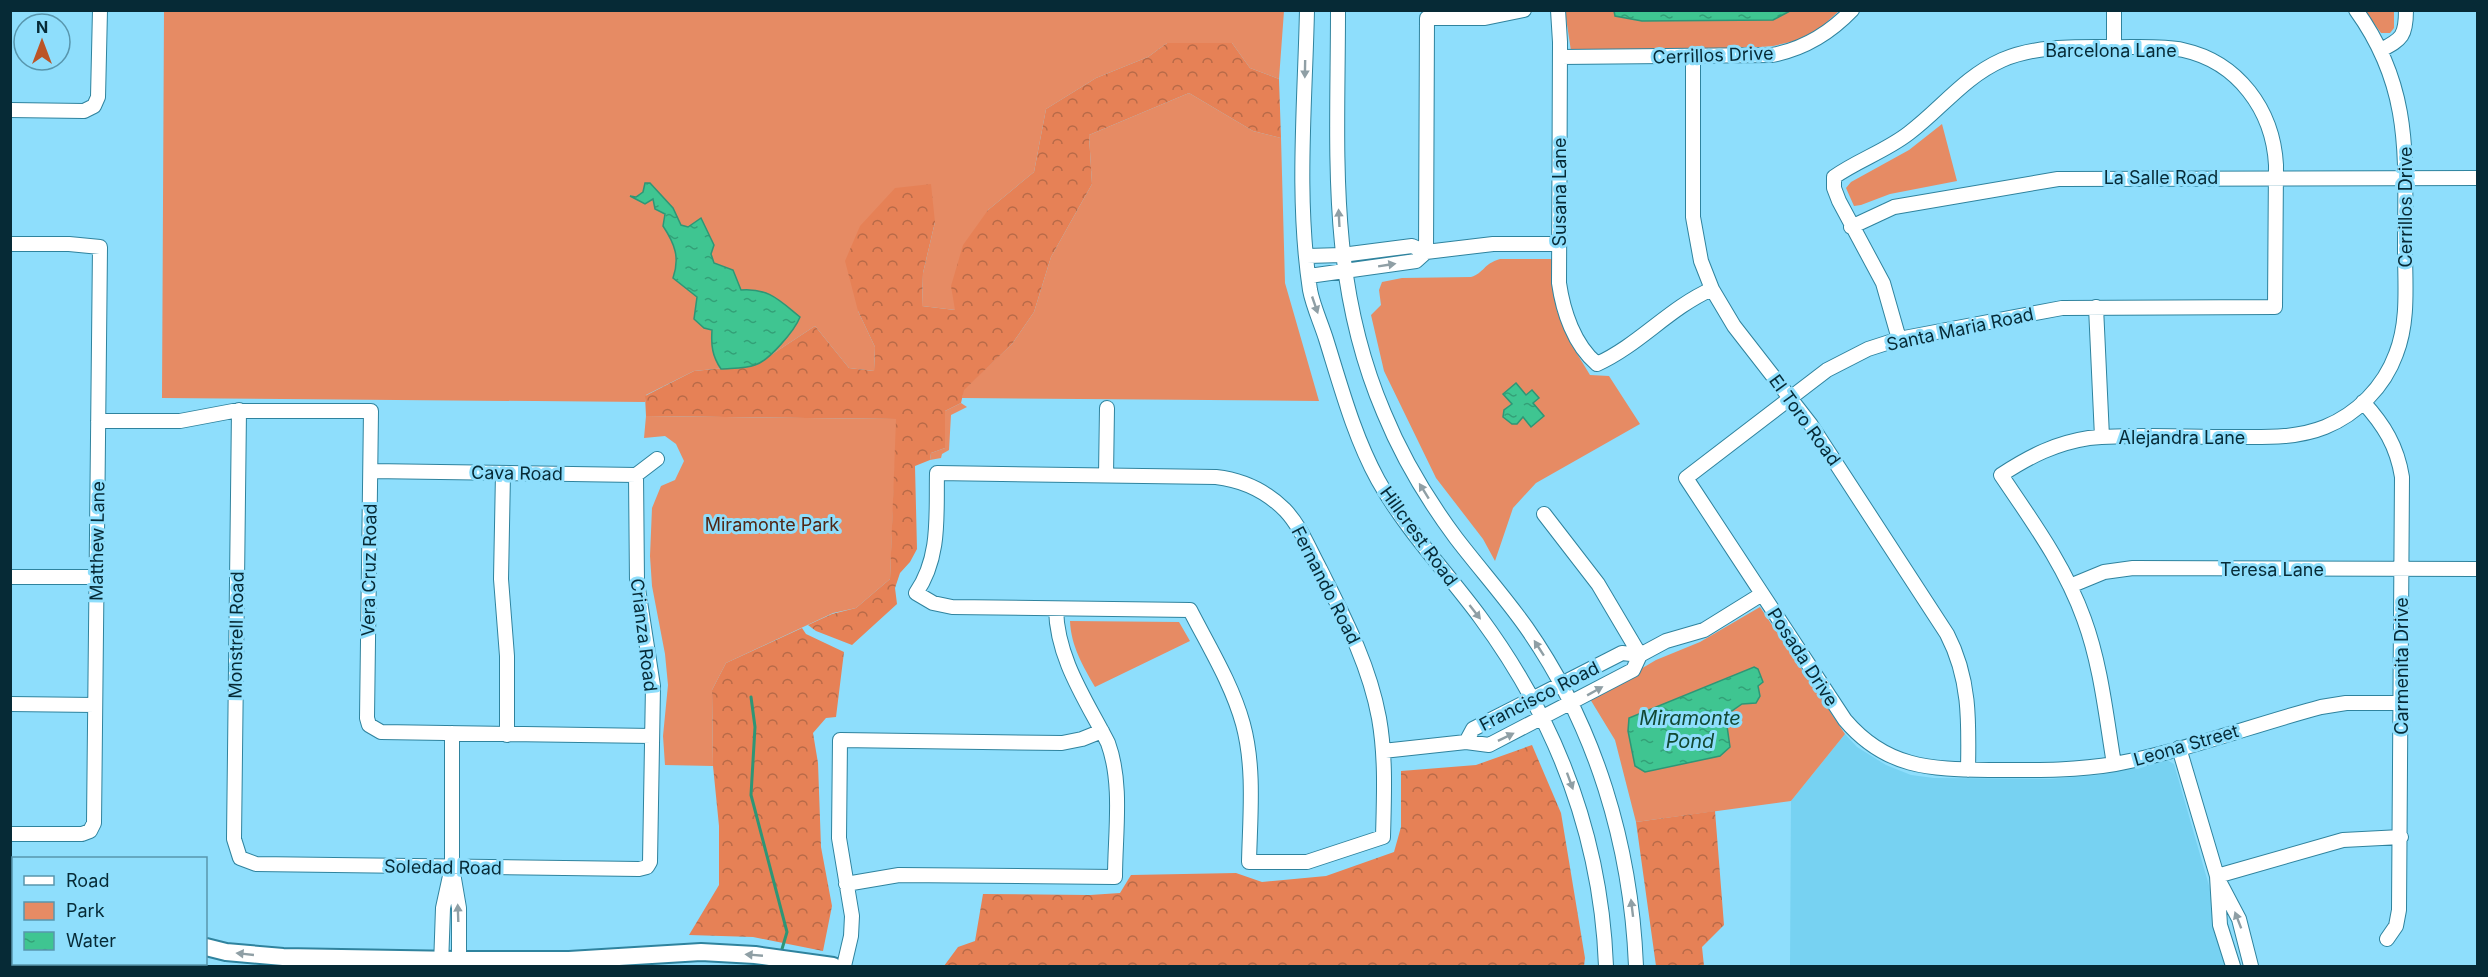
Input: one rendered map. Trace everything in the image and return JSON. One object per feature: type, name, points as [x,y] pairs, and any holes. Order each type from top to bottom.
[{"type":"main road","points":[[207,947],[226,952],[283,957],[442,963],[569,960],[702,952],[755,955],[833,966]]},
{"type":"street","points":[[10,111],[84,111],[94,106],[98,97],[100,10]]},
{"type":"street","name":"Hillcrest Road","points":[[1307,10],[1303,208],[1310,292],[1356,432],[1378,480],[1415,536],[1499,643],[1544,718],[1570,778],[1589,842],[1600,899],[1606,966]]},
{"type":"street","name":"Hillcrest Road","points":[[1338,10],[1338,200],[1342,255],[1367,368],[1384,413],[1405,458],[1442,518],[1518,617],[1572,704],[1597,763],[1620,841],[1631,899],[1636,966]]},
{"type":"street","points":[[1309,276],[1416,261],[1426,252],[1428,18],[1485,18],[1524,10]]},
{"type":"street","name":"Susana Lane","points":[[1558,10],[1560,57],[1559,282],[1564,306],[1578,339],[1588,357],[1597,364],[1627,347],[1684,303],[1712,289]]},
{"type":"street","name":"Cerrillos Drive","points":[[1560,57],[1758,56],[1783,53],[1825,34],[1852,10]]},
{"type":"street","points":[[2114,10],[2114,48]]},
{"type":"street","name":"Cerrillos Drive","points":[[2356,10],[2380,50],[2393,79],[2401,110],[2405,141],[2403,331],[2391,365],[2379,385],[2363,402]]},
{"type":"street","points":[[2380,50],[2402,36],[2406,27],[2406,10]]},
{"type":"street","name":"Barcelona Lane","points":[[1851,227],[1834,188],[1834,177],[1905,137],[1963,84],[1994,64],[2040,49],[2182,50],[2204,57],[2234,74],[2250,91],[2267,120],[2274,142],[2276,178],[2275,307]]},
{"type":"street","name":"El Toro Road","points":[[1693,57],[1693,217],[1699,254],[1712,289],[1730,320],[1816,432],[1941,623],[1953,645],[1962,669],[1967,694],[1968,770]]},
{"type":"street","name":"La Salle Road","points":[[1851,227],[1894,207],[2040,181],[2096,177],[2478,178]]},
{"type":"street","points":[[1851,227],[1882,283],[1899,339]]},
{"type":"street","name":"Matthew Lane","points":[[10,244],[69,244],[100,248],[94,823],[88,832],[82,834],[10,834]]},
{"type":"street","points":[[1307,256],[1342,255],[1412,246],[1426,252],[1492,244],[1559,244]]},
{"type":"street","points":[[2096,307],[2102,436]]},
{"type":"street","name":"Santa Maria Road","points":[[1686,478],[1790,397],[1839,363],[1868,349],[1899,339],[2046,311],[2096,307],[2275,307]]},
{"type":"street","name":"Alejandra Lane","points":[[2070,586],[2048,546],[2001,475],[2031,456],[2053,446],[2102,436],[2296,435],[2337,421],[2363,402]]},
{"type":"street","name":"Carmenita Drive","points":[[2363,402],[2385,429],[2398,457],[2402,487],[2401,837],[2396,926],[2387,939]]},
{"type":"street","points":[[1106,475],[1107,408]]},
{"type":"street","points":[[98,421],[180,421],[238,410]]},
{"type":"street","name":"Vera Cruz Road","points":[[238,410],[371,411],[367,718],[372,728],[381,732],[452,733]]},
{"type":"street","name":"Monstrell Road","points":[[238,410],[234,839],[240,858]]},
{"type":"street","points":[[636,475],[657,459]]},
{"type":"street","name":"Cava Road","points":[[371,471],[636,475]]},
{"type":"street","points":[[503,473],[501,583],[507,656],[507,735]]},
{"type":"street","name":"Fernando Road","points":[[937,473],[1106,475],[1224,478],[1256,489],[1286,511],[1300,532],[1362,656],[1377,709],[1383,751],[1383,837],[1308,862],[1249,862],[1250,764],[1244,726],[1234,697],[1190,610],[944,606],[933,603],[916,593],[929,567],[934,548],[937,473]]},
{"type":"street","name":"Crianza Road","points":[[636,475],[636,574],[652,674],[650,862],[647,867]]},
{"type":"street","name":"Posada Drive","points":[[1686,478],[1838,711],[1861,737],[1879,750],[1911,764],[1934,769],[1968,770]]},
{"type":"street","points":[[1544,514],[1598,584],[1640,655]]},
{"type":"street","name":"Teresa Lane","points":[[2070,586],[2095,575],[2123,569],[2478,569]]},
{"type":"street","points":[[10,577],[96,577]]},
{"type":"street","points":[[2070,586],[2085,621],[2095,657],[2114,764]]},
{"type":"street","name":"Francisco Road","points":[[1640,655],[1633,670],[1490,746],[1466,742],[1473,729],[1622,653],[1640,655],[1666,641],[1713,626],[1762,594]]},
{"type":"street","points":[[846,884],[900,874],[1115,877],[1115,775],[1110,751],[1063,655],[1057,631],[1056,609]]},
{"type":"street","name":"Leona Street","points":[[1968,770],[2055,770],[2114,764],[2179,748],[2321,707],[2346,703],[2401,703]]},
{"type":"street","points":[[10,704],[95,705]]},
{"type":"street","points":[[844,966],[852,928],[839,838],[840,740],[1062,743],[1082,739],[1102,731]]},
{"type":"street","points":[[459,963],[459,908],[452,867],[452,733],[652,736]]},
{"type":"street","points":[[1383,751],[1466,742]]},
{"type":"street","points":[[2179,748],[2217,876],[2239,919],[2251,966]]},
{"type":"street","points":[[2217,876],[2343,840],[2401,837]]},
{"type":"street","name":"Soledad Road","points":[[240,858],[246,862],[263,865],[639,870],[647,867]]},
{"type":"street","points":[[442,963],[443,908],[452,867]]},
{"type":"street","points":[[2217,876],[2220,926],[2233,966]]},
{"type":"shaded area","points":[[1845,734],[1857,747],[1886,765],[1911,775],[1934,778],[2050,779],[2099,775],[2167,760],[2174,764],[2216,910],[2228,966],[1790,966],[1791,801]]},
{"type":"green space","points":[[164,11],[1284,11],[1279,79],[1250,68],[1232,43],[1167,43],[1148,57],[1096,78],[1046,109],[1034,172],[988,210],[955,310],[922,306],[923,273],[935,222],[858,311],[875,347],[874,371],[849,368],[815,326],[756,365],[694,371],[646,395],[645,402],[162,398]]},
{"type":"green space","points":[[1565,11],[1839,11],[1819,29],[1795,41],[1773,46],[1737,49],[1571,51]]},
{"type":"green space","points":[[2365,11],[2394,11],[2394,28],[2390,33],[2381,33]]},
{"type":"green space","points":[[1167,43],[1232,43],[1250,68],[1279,79],[1281,138],[1253,131],[1189,93],[1089,135],[1092,184],[1051,257],[1034,312],[1012,344],[964,390],[961,403],[945,411],[945,448],[931,453],[930,460],[915,466],[917,549],[910,562],[900,573],[895,588],[897,604],[852,645],[816,631],[808,625],[832,614],[856,608],[890,579],[896,419],[646,416],[645,396],[694,371],[756,365],[815,326],[849,368],[874,371],[875,347],[858,311],[845,261],[860,226],[895,188],[931,184],[935,222],[923,273],[922,306],[955,310],[951,286],[963,245],[988,210],[1034,172],[1046,109],[1096,78],[1148,57]]},
{"type":"green space","points":[[1189,93],[1253,131],[1281,138],[1285,283],[1319,401],[962,398],[963,390],[1012,344],[1034,312],[1051,257],[1092,184],[1089,135]]},
{"type":"green space","points":[[1942,124],[1957,181],[1890,194],[1854,206],[1846,188],[1851,182],[1909,150]]},
{"type":"green space","points":[[1500,259],[1552,259],[1557,311],[1576,352],[1590,375],[1609,376],[1640,424],[1536,483],[1513,508],[1495,561],[1483,539],[1436,478],[1384,371],[1371,315],[1381,305],[1379,290],[1382,282],[1402,278],[1471,277],[1490,263]]},
{"type":"green space","points":[[961,403],[967,407],[951,415],[949,450],[942,454],[941,458],[930,460],[931,453],[945,448],[945,411]]},
{"type":"green space","name":"Miramonte Park","points":[[646,416],[897,419],[890,579],[856,608],[833,613],[726,663],[712,690],[713,766],[665,765],[663,736],[668,685],[665,654],[652,586],[650,556],[652,508],[661,486],[675,480],[684,461],[676,444],[665,436],[644,438]]},
{"type":"green space","points":[[1760,607],[1845,734],[1791,801],[1636,822],[1615,740],[1590,699],[1656,660],[1700,642]]},
{"type":"green space","points":[[1070,621],[1179,622],[1190,641],[1095,687],[1075,647]]},
{"type":"green space","points":[[802,628],[806,634],[844,652],[836,717],[826,718],[813,733],[818,763],[821,847],[832,906],[823,951],[753,937],[689,935],[719,885],[719,826],[713,766],[712,690],[726,663]]},
{"type":"green space","points":[[1532,745],[1561,813],[1585,958],[1584,966],[944,966],[958,947],[975,941],[983,894],[1120,893],[1131,875],[1236,873],[1262,882],[1326,876],[1394,852],[1401,827],[1401,771],[1476,765]]},
{"type":"green space","points":[[1715,811],[1724,925],[1702,947],[1704,966],[1656,966],[1636,822]]},
{"type":"water","points":[[1614,10],[1790,11],[1773,20],[1642,21],[1615,16]]},
{"type":"water","points":[[645,183],[650,183],[673,208],[681,225],[688,227],[701,218],[714,245],[711,254],[714,263],[733,270],[741,290],[759,291],[773,296],[800,317],[781,344],[767,358],[747,367],[721,369],[713,350],[712,330],[704,328],[694,319],[697,297],[673,278],[676,258],[671,239],[663,226],[665,214],[655,209],[653,199],[645,204],[630,196],[636,197],[643,192]]},
{"type":"water","points":[[1516,383],[1526,395],[1532,390],[1539,398],[1533,403],[1544,416],[1531,427],[1523,417],[1517,424],[1512,424],[1503,417],[1504,410],[1512,404],[1503,394]]},
{"type":"water","name":"Miramonte Pond","points":[[1754,667],[1758,669],[1763,682],[1758,686],[1760,696],[1756,703],[1742,704],[1729,713],[1727,726],[1730,747],[1720,756],[1645,772],[1635,766],[1628,731],[1629,718]]},
{"type":"waterway","points":[[751,697],[755,727],[751,795],[787,932],[782,949]]}]
